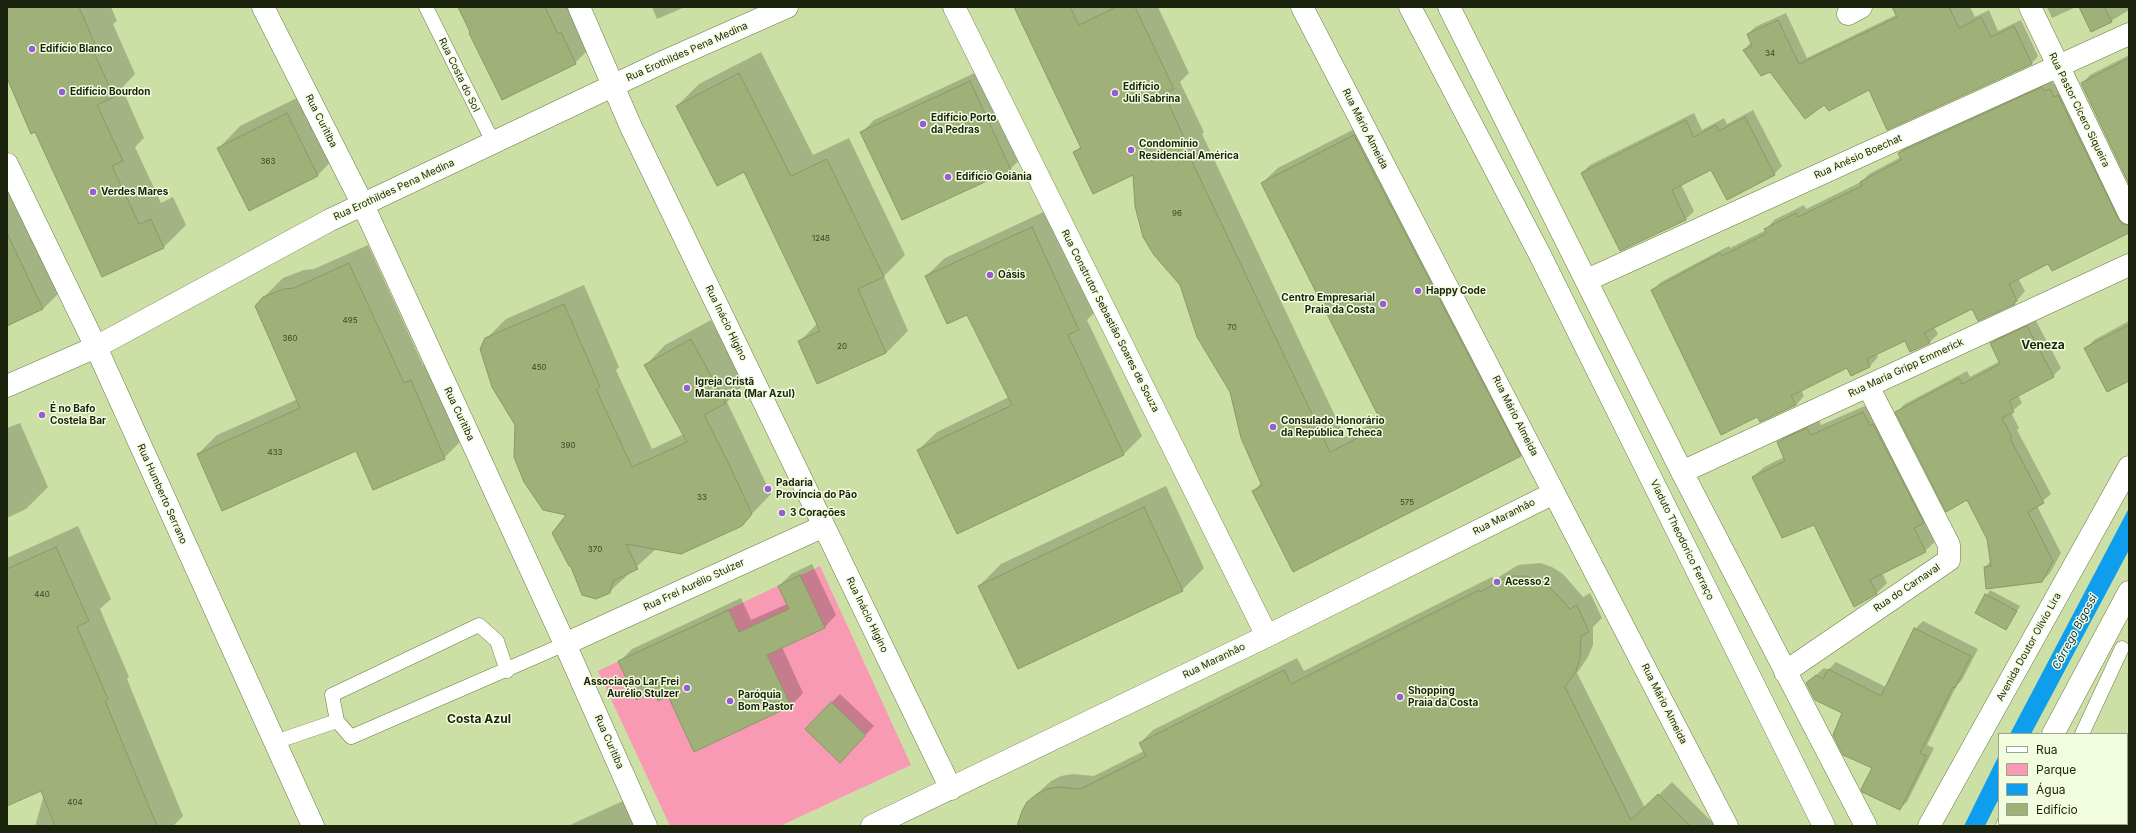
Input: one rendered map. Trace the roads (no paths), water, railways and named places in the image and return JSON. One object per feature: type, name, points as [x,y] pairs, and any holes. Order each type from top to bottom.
[{"type":"street","name":"Rua Curitiba","points":[[263,7],[363,205],[565,644],[646,826]]},
{"type":"street","name":"Rua Inácio Higino","points":[[578,7],[631,127],[951,789]]},
{"type":"street","name":"Rua Erothildes Pena Medina","points":[[7,386],[96,347],[330,220],[493,142],[787,7]]},
{"type":"street","name":"Rua Construtor Sebastião Soares de Souza","points":[[954,7],[1267,636]]},
{"type":"street","name":"Rua Mário Almeida","points":[[1302,7],[1727,826]]},
{"type":"street","name":"Viaduto Theodorico Ferraço","points":[[1410,7],[1539,253],[1824,826]]},
{"type":"street","points":[[1449,7],[1682,472],[1866,826]]},
{"type":"street","name":"Rua Pastor Cícero Siqueira","points":[[2030,7],[2057,66],[2129,213]]},
{"type":"street","name":"Rua Anésio Boechat","points":[[1587,280],[2129,34]]},
{"type":"street","name":"Rua Humberto Serrano","points":[[7,164],[96,347],[313,826]]},
{"type":"street","name":"Rua Maria Gripp Emmerick","points":[[1682,472],[2129,265]]},
{"type":"street","name":"Rua do Carnaval","points":[[1785,672],[1949,560],[1949,545],[1868,386]]},
{"type":"street","name":"Avenida Doutor Olívio Lira","points":[[1929,826],[2129,467]]},
{"type":"street","name":"Rua Maranhão","points":[[872,826],[1267,636],[1554,492]]},
{"type":"street","name":"Rua Frei Aurélio Stulzer","points":[[565,644],[824,526]]},
{"type":"street","points":[[2054,733],[2129,592]]},
{"type":"lane","name":"Rua Costa do Sol","points":[[426,7],[493,142]]},
{"type":"lane","points":[[507,671],[497,641],[479,625],[332,695],[337,721],[351,737],[507,671],[565,644]]},
{"type":"lane","points":[[2082,733],[2122,648]]},
{"type":"lane","points":[[275,742],[337,721]]},
{"type":"water","name":"Córrego Bigossi","points":[[2129,508],[2129,550],[2032,733],[2011,733]]},
{"type":"water","points":[[1998,757],[1998,801],[1985,826],[1964,826]]},
{"type":"place","name":"Edifício Blanco","points":[[32,49]]},
{"type":"place","name":"Edifício Bourdon","points":[[62,92]]},
{"type":"place","name":"Edifício Juli Sabrina","points":[[1115,93]]},
{"type":"place","name":"Edifício Porto da Pedras","points":[[923,124]]},
{"type":"place","name":"Condomínio Residencial América","points":[[1131,150]]},
{"type":"place","name":"Edifício Goiânia","points":[[948,177]]},
{"type":"place","name":"Verdes Mares","points":[[93,192]]},
{"type":"place","name":"Oásis","points":[[990,275]]},
{"type":"place","name":"Happy Code","points":[[1418,291]]},
{"type":"place","name":"Centro Empresarial Praia da Costa","points":[[1383,304]]},
{"type":"place","name":"Igreja Cristã Maranata (Mar Azul)","points":[[687,388]]},
{"type":"place","name":"É no Bafo Costela Bar","points":[[42,415]]},
{"type":"place","name":"Consulado Honorário da República Tcheca","points":[[1273,427]]},
{"type":"place","name":"Padaria Província do Pão","points":[[768,489]]},
{"type":"place","name":"3 Corações","points":[[782,513]]},
{"type":"place","name":"Acesso 2","points":[[1497,582]]},
{"type":"place","name":"Associação Lar Frei Aurélio Stulzer","points":[[687,688]]},
{"type":"place","name":"Shopping Praia da Costa","points":[[1400,697]]},
{"type":"place","name":"Paróquia Bom Pastor","points":[[730,701]]},
{"type":"district","name":"Veneza","points":[[2043,345]]},
{"type":"district","name":"Costa Azul","points":[[479,719]]}]
